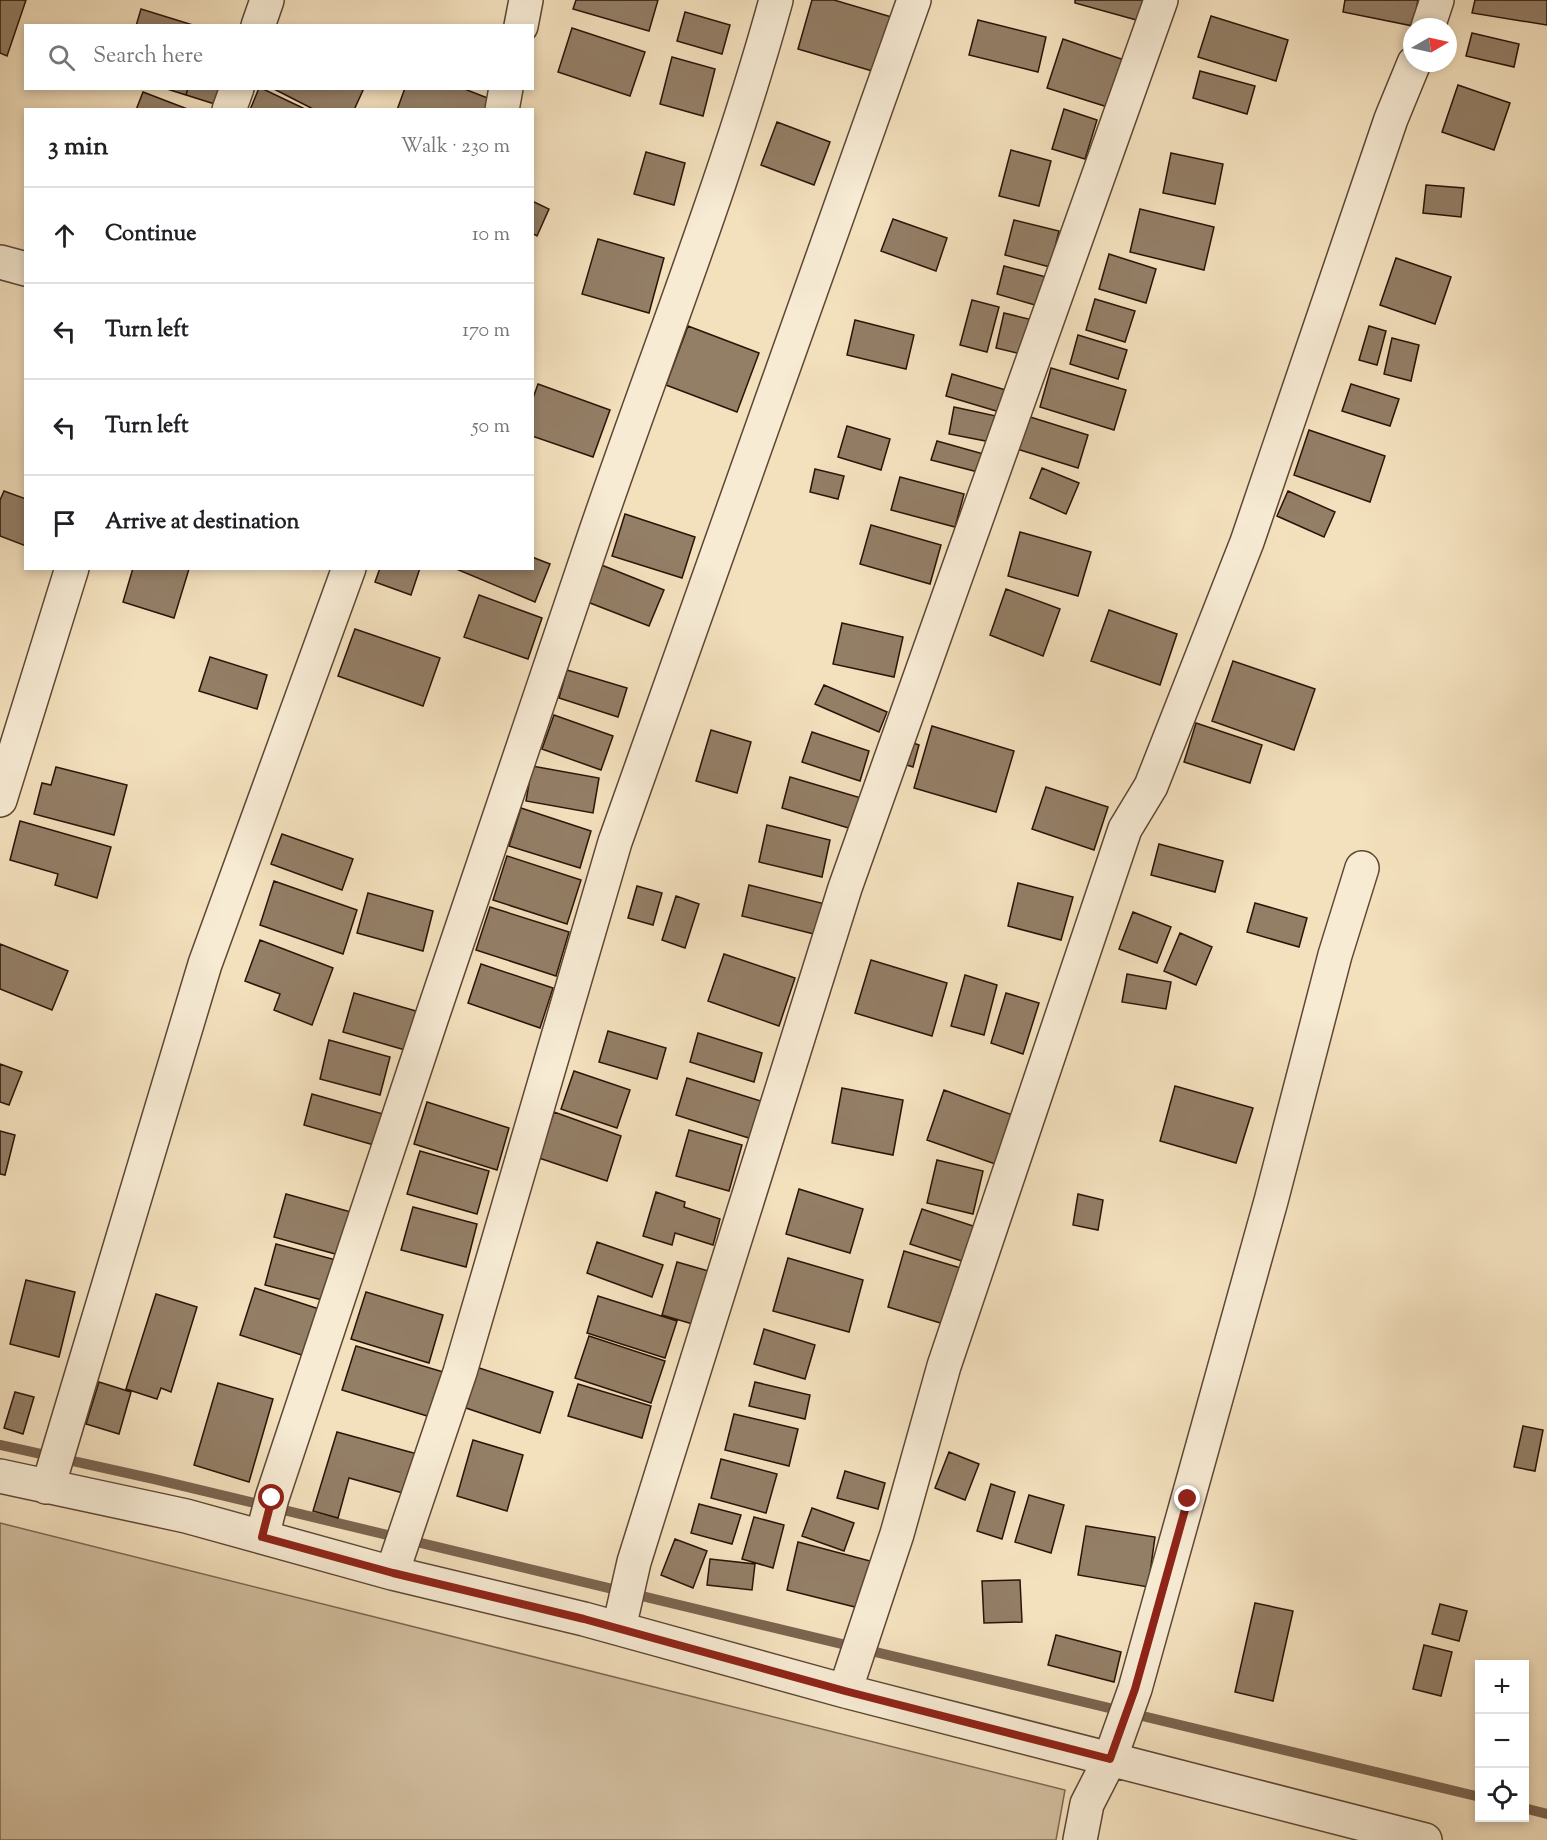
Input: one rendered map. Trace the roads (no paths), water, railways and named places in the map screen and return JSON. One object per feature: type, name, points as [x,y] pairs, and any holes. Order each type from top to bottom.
[{"type":"street","points":[[259,24],[267,0]]},
{"type":"street","points":[[520,24],[526,0]]},
{"type":"street","points":[[266,1521],[418,1056],[559,640],[688,275],[776,0]]},
{"type":"street","points":[[395,1566],[463,1360],[615,842],[914,0]]},
{"type":"street","points":[[620,1622],[633,1562],[845,888],[1161,0]]},
{"type":"street","points":[[1431,18],[1437,0]]},
{"type":"street","points":[[849,1678],[897,1534],[944,1366],[1125,829],[1151,786],[1247,542],[1391,119],[1410,72]]},
{"type":"street","points":[[230,108],[236,90]]},
{"type":"street","points":[[502,108],[506,90]]},
{"type":"street","points":[[0,262],[24,268]]},
{"type":"street","points":[[0,800],[71,570]]},
{"type":"street","points":[[48,1482],[205,964],[348,570]]},
{"type":"street","points":[[1080,1840],[1087,1804],[1114,1748],[1135,1689],[1272,1202],[1335,955],[1362,868]]},
{"type":"street","points":[[0,1476],[48,1482],[186,1516],[266,1521],[395,1566],[849,1678],[1114,1748],[1425,1840]]},
{"type":"waterway","points":[[0,1445],[154,1479],[1475,1796]]},
{"type":"waterway","points":[[1529,1809],[1547,1814]]}]
